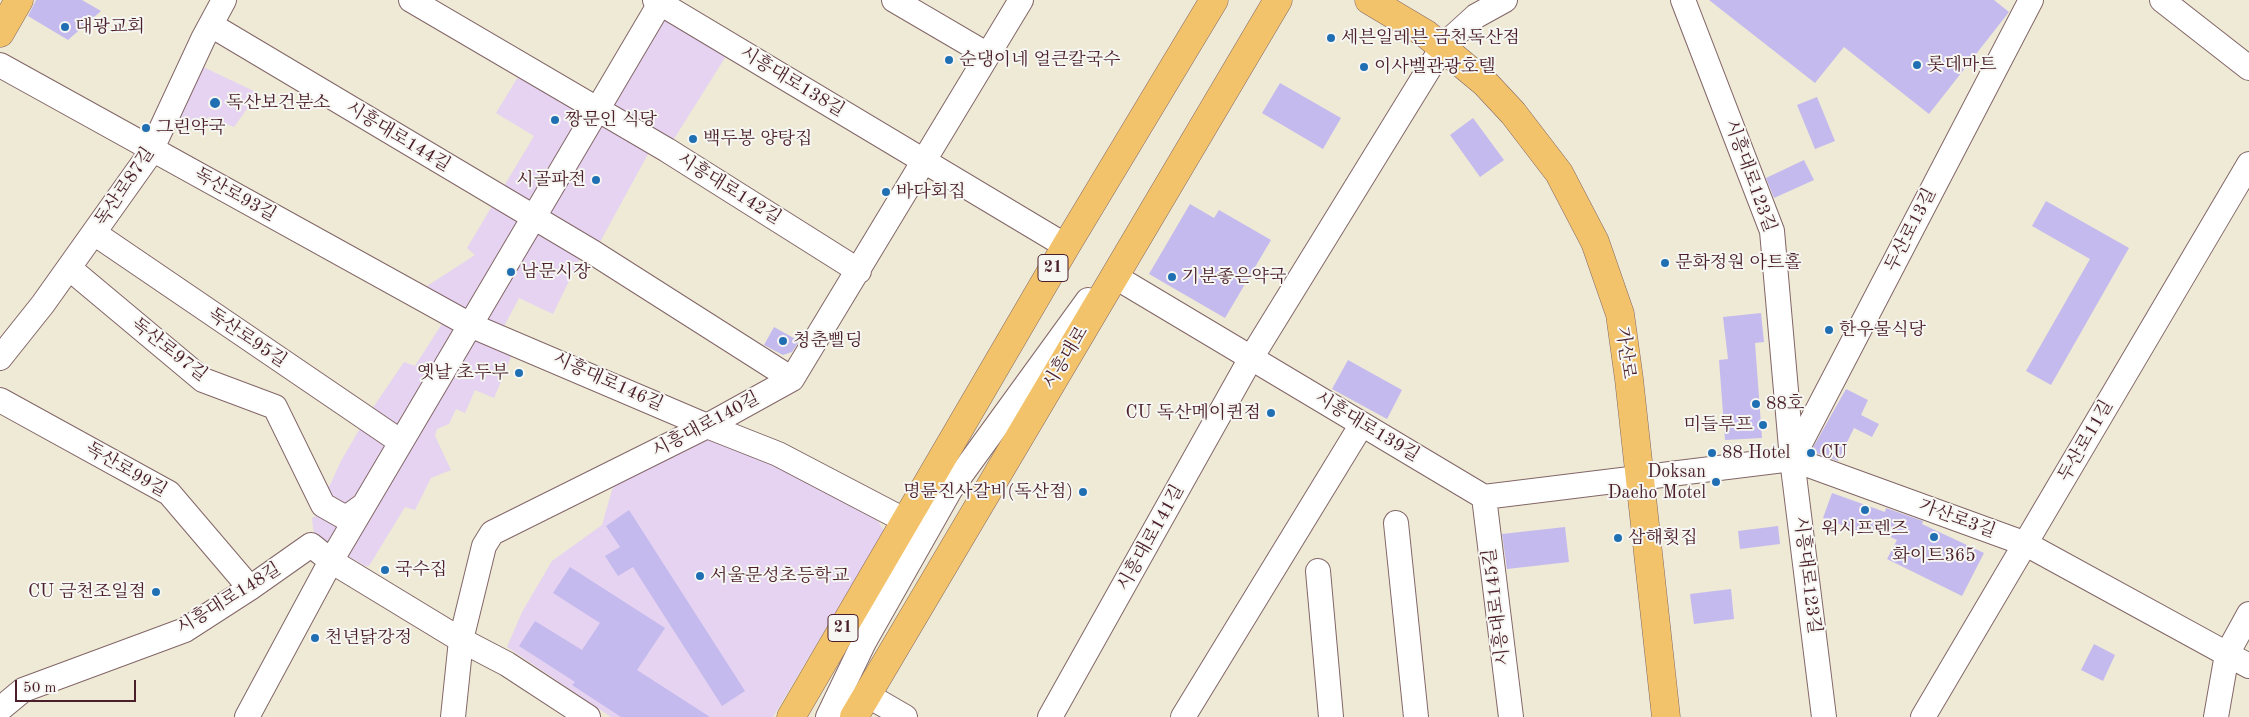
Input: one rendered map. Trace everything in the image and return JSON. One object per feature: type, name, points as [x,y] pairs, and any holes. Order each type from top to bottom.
[{"type":"main road","points":[[0,33],[19,0]]},
{"type":"main road","name":"21","points":[[791,717],[1066,246],[1214,0]]},
{"type":"main road","name":"시흥대로","points":[[861,706],[1278,0]]},
{"type":"main road","name":"가산로","points":[[1369,0],[1443,46],[1485,83],[1513,113],[1559,173],[1595,242],[1620,314],[1666,717]]},
{"type":"street","name":"독산로87길","points":[[0,358],[69,268],[152,150],[224,0]]},
{"type":"street","name":"시흥대로142길","points":[[411,0],[667,150],[859,271]]},
{"type":"street","points":[[894,0],[988,55]]},
{"type":"street","points":[[924,161],[1020,0]]},
{"type":"street","points":[[1252,358],[1443,46],[1476,16],[1505,0]]},
{"type":"street","name":"시흥대로123길","points":[[1683,0],[1772,231],[1792,460],[1824,717]]},
{"type":"street","name":"두산로13길","points":[[1792,460],[2030,0]]},
{"type":"street","points":[[2162,0],[2249,68]]},
{"type":"street","points":[[247,717],[331,561],[597,110],[659,1]]},
{"type":"street","name":"시흥대로138길","points":[[659,1],[1066,246]]},
{"type":"street","name":"시흥대로144길","points":[[211,25],[594,252],[792,379]]},
{"type":"street","name":"독산로93길","points":[[0,65],[470,324]]},
{"type":"street","name":"시흥대로140길","points":[[461,640],[484,546],[492,533],[707,426],[792,379],[924,161]]},
{"type":"street","name":"두산로11길","points":[[1923,717],[2249,164]]},
{"type":"street","points":[[828,717],[864,642],[950,490],[1151,213]]},
{"type":"street","name":"독산로95길","points":[[94,233],[152,275],[401,442]]},
{"type":"street","name":"독산로97길","points":[[69,268],[203,380],[275,408],[323,505],[346,518],[364,505]]},
{"type":"street","name":"시흥대로139길","points":[[1114,276],[1484,496]]},
{"type":"street","name":"시흥대로146길","points":[[470,324],[707,426],[778,454],[901,530]]},
{"type":"street","name":"시흥대로141길","points":[[1050,717],[1252,358]]},
{"type":"street","name":"독산로99길","points":[[0,400],[169,493],[250,588]]},
{"type":"street","points":[[1183,717],[1362,424]]},
{"type":"street","name":"가산로3길","points":[[1640,477],[1792,460],[2026,544],[2249,666]]},
{"type":"street","points":[[1484,496],[1640,477]]},
{"type":"street","name":"시흥대로145길","points":[[1484,496],[1510,717]]},
{"type":"street","points":[[1396,523],[1416,717]]},
{"type":"street","points":[[812,717],[901,530]]},
{"type":"street","name":"시흥대로148길","points":[[6,705],[23,690],[185,630],[250,588],[311,545],[331,561],[461,640],[507,664],[588,717]]},
{"type":"street","points":[[1318,572],[1331,717]]},
{"type":"street","points":[[2220,715],[2227,654],[2249,614]]},
{"type":"street","points":[[453,717],[461,640]]},
{"type":"street","points":[[861,706],[905,717]]},
{"type":"shaded area","name":"남문시장","points":[[651,3],[728,53],[667,150],[654,143],[594,253],[585,248],[553,314],[519,298],[499,336],[517,343],[494,398],[475,390],[465,413],[456,409],[449,424],[437,429],[435,436],[451,470],[431,478],[415,510],[405,507],[369,566],[365,566],[314,536],[312,518],[330,509],[318,493],[330,485],[341,461],[366,418],[404,362],[415,366],[452,308],[421,290],[475,255],[467,248],[534,136],[496,113],[524,67],[595,96]]},
{"type":"shaded area","name":"독산보건분소","points":[[197,64],[258,93],[234,127],[208,117],[201,128],[174,112]]},
{"type":"shaded area","name":"서울문성초등학교","points":[[707,434],[718,436],[878,521],[884,531],[773,717],[611,717],[507,647],[522,612],[552,561],[602,525],[612,490],[620,479]]},
{"type":"building","name":"대광교회","points":[[36,0],[82,0],[101,11],[68,40],[28,16]]},
{"type":"building","name":"롯데마트","points":[[1709,0],[1994,0],[2009,12],[1929,114],[1844,47],[1815,83]]},
{"type":"building","points":[[1280,83],[1341,118],[1323,149],[1262,113]]},
{"type":"building","points":[[1817,97],[1835,141],[1815,149],[1797,105]]},
{"type":"building","points":[[1473,118],[1504,160],[1480,177],[1450,135]]},
{"type":"building","points":[[1804,160],[1814,180],[1774,198],[1766,178]]},
{"type":"building","points":[[2046,201],[2129,248],[2051,385],[2026,371],[2090,259],[2032,226]]},
{"type":"building","points":[[1190,204],[1214,218],[1219,210],[1271,240],[1225,318],[1149,274]]},
{"type":"building","points":[[1761,313],[1764,342],[1755,343],[1762,438],[1725,440],[1719,360],[1728,359],[1723,317]]},
{"type":"building","name":"청춘삘딩","points":[[774,327],[799,341],[792,352],[783,355],[764,345]]},
{"type":"building","points":[[1348,360],[1402,390],[1387,419],[1332,389]]},
{"type":"building","points":[[1846,389],[1868,400],[1861,415],[1879,424],[1872,437],[1854,428],[1838,461],[1811,451]]},
{"type":"building","points":[[1832,493],[1885,512],[1886,508],[1923,521],[1922,524],[1984,553],[1962,596],[1887,559],[1897,540],[1870,528],[1868,535],[1823,518]]},
{"type":"building","points":[[629,510],[745,691],[722,706],[633,567],[618,576],[605,556],[620,547],[606,526]]},
{"type":"building","points":[[1778,526],[1780,544],[1740,549],[1738,531]]},
{"type":"building","points":[[1565,527],[1569,562],[1507,569],[1502,534]]},
{"type":"building","points":[[570,567],[665,628],[637,670],[710,717],[621,717],[572,685],[575,682],[519,646],[535,621],[582,650],[600,623],[553,593]]},
{"type":"building","points":[[1731,589],[1734,619],[1694,624],[1690,594]]},
{"type":"building","points":[[2094,644],[2115,655],[2103,681],[2081,670]]},
{"type":"place","name":"대광교회","points":[[65,27]]},
{"type":"place","name":"세븐일레븐 금천독산점","points":[[1331,38]]},
{"type":"place","name":"순댕이네 얼큰칼국수","points":[[949,60]]},
{"type":"place","name":"롯데마트","points":[[1917,65]]},
{"type":"place","name":"이사벨관광호텔","points":[[1364,67]]},
{"type":"place","name":"독산보건분소","points":[[215,103]]},
{"type":"place","name":"짱문인 식당","points":[[555,120]]},
{"type":"place","name":"그린약국","points":[[146,128]]},
{"type":"place","name":"백두봉 양탕집","points":[[693,139]]},
{"type":"place","name":"시골파전","points":[[596,180]]},
{"type":"place","name":"바다회집","points":[[886,192]]},
{"type":"place","name":"문화정원 아트홀","points":[[1665,263]]},
{"type":"place","name":"남문시장","points":[[511,272]]},
{"type":"place","name":"기분좋은약국","points":[[1172,277]]},
{"type":"place","name":"한우물식당","points":[[1829,330]]},
{"type":"place","name":"청춘삘딩","points":[[783,341]]},
{"type":"place","name":"옛날 초두부","points":[[519,373]]},
{"type":"place","name":"88호","points":[[1756,404]]},
{"type":"place","name":"CU 독산메이퀸점","points":[[1271,413]]},
{"type":"place","name":"미들루프","points":[[1763,425]]},
{"type":"place","name":"88 Hotel","points":[[1712,453]]},
{"type":"place","name":"CU","points":[[1811,453]]},
{"type":"place","name":"Doksan Daeho Motel","points":[[1716,482]]},
{"type":"place","name":"명륜진사갈비(독산점)","points":[[1083,492]]},
{"type":"place","name":"워시프렌즈","points":[[1865,510]]},
{"type":"place","name":"화이트365","points":[[1934,537]]},
{"type":"place","name":"삼해횟집","points":[[1618,538]]},
{"type":"place","name":"국수집","points":[[385,570]]},
{"type":"place","name":"서울문성초등학교","points":[[700,576]]},
{"type":"place","name":"CU 금천조일점","points":[[156,592]]},
{"type":"place","name":"천년닭강정","points":[[315,638]]}]
